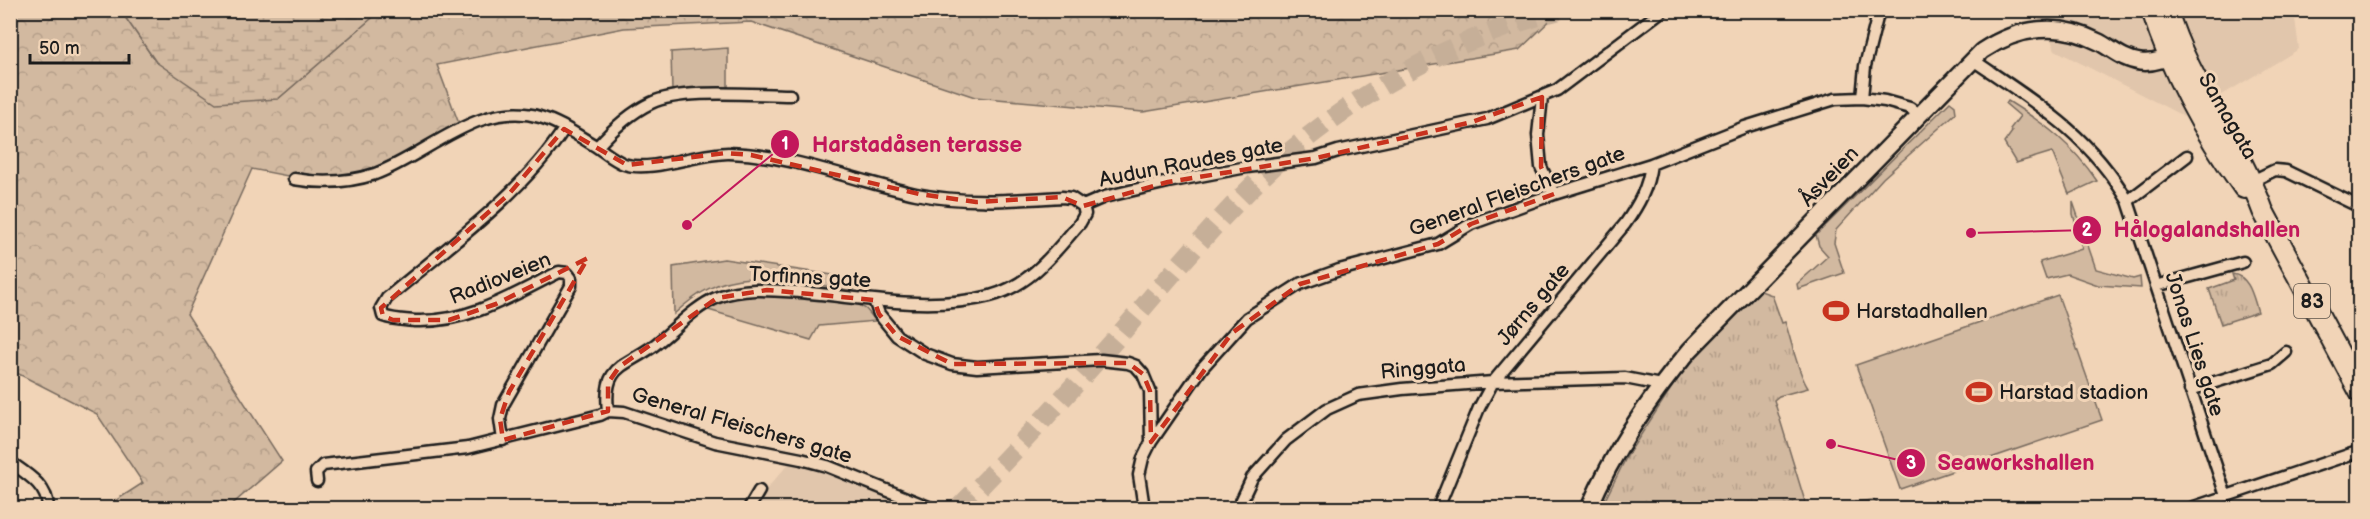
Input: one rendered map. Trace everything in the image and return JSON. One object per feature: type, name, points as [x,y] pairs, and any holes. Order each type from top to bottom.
[{"type":"highway","name":"Samagata","points":[[2152,10],[2175,54],[2220,155],[2263,211]]},
{"type":"highway","name":"Samagata","points":[[2167,10],[2175,54],[2252,181],[2263,211]]},
{"type":"highway","name":"83","points":[[2263,211],[2360,392]]},
{"type":"street","name":"Audun Raudes gate","points":[[597,147],[627,165],[647,166],[726,153],[751,155],[808,166],[919,194],[976,202],[1062,197],[1071,198],[1083,206],[1104,197],[1168,182],[1247,166],[1316,158],[1338,151],[1472,122],[1542,97],[1565,86],[1663,10]]},
{"type":"street","points":[[1862,98],[1865,66],[1879,10]]},
{"type":"street","name":"Åsveien","points":[[1589,508],[1621,447],[1660,385],[1721,317],[1982,51],[2017,33],[2047,28],[2070,31],[2087,37],[2132,61],[2149,62],[2175,54]]},
{"type":"street","name":"Jonas Lies gate","points":[[1972,60],[2074,132],[2104,163],[2128,201],[2226,496]]},
{"type":"street","points":[[294,179],[319,183],[342,182],[376,173],[471,125],[502,114],[519,113],[541,117],[597,147],[638,110],[668,97],[790,95]]},
{"type":"street","points":[[1542,97],[1538,135],[1541,167],[1554,194]]},
{"type":"street","name":"General Fleischers gate","points":[[1144,508],[1139,475],[1151,442],[1202,368],[1247,318],[1300,284],[1328,273],[1438,244],[1471,224],[1554,194],[1651,164],[1745,127],[1835,99],[1862,98],[1902,106],[1918,114]]},
{"type":"street","name":"Radioveien","points":[[503,440],[500,419],[503,405],[571,286],[571,278],[567,273],[559,272],[484,309],[448,320],[393,320],[383,316],[381,308],[387,298],[509,194],[553,146],[564,129]]},
{"type":"street","points":[[2128,201],[2187,156]]},
{"type":"street","name":"Jørns gate","points":[[1438,508],[1479,408],[1493,382],[1625,224],[1642,199],[1649,181],[1651,164]]},
{"type":"street","name":"Samagata","points":[[2252,181],[2275,170],[2286,171],[2360,207]]},
{"type":"street","name":"Torfinns gate","points":[[608,411],[606,392],[608,383],[619,367],[649,349],[699,308],[717,298],[749,290],[874,300],[955,301],[992,295],[1027,280],[1051,257],[1080,223],[1084,214],[1083,206]]},
{"type":"street","points":[[2156,286],[2243,262]]},
{"type":"street","points":[[874,300],[879,314],[897,336],[925,354],[952,364],[977,367],[1101,360],[1136,366],[1143,374],[1150,391],[1151,442]]},
{"type":"street","points":[[2190,390],[2272,364],[2286,352]]},
{"type":"street","name":"Ringgata","points":[[1238,508],[1252,477],[1268,457],[1306,423],[1327,409],[1358,395],[1493,382],[1625,378],[1660,385]]},
{"type":"street","points":[[317,481],[316,472],[323,465],[468,448],[587,420],[608,411]]},
{"type":"street","name":"General Fleischers gate","points":[[608,411],[624,412],[715,442],[827,466],[930,508]]},
{"type":"street","points":[[2191,508],[2360,451]]},
{"type":"street","points":[[10,462],[40,486],[48,498],[48,508]]},
{"type":"street","points":[[749,508],[759,491]]},
{"type":"highlighted area","points":[[1542,97],[1541,167],[1554,194],[1471,224],[1438,244],[1300,284],[1232,333],[1151,442],[1150,391],[1143,374],[1128,363],[952,364],[897,336],[879,314],[874,300],[767,290],[717,298],[619,367],[608,383],[608,411],[503,440],[500,419],[509,392],[588,258],[496,304],[449,320],[393,320],[383,316],[381,308],[509,194],[564,129],[627,165],[726,153],[751,155],[919,194],[976,202],[1062,197],[1083,206],[1168,182],[1316,158],[1472,122]]},
{"type":"shaded area","points":[[2040,11],[2294,11],[2299,49],[2185,117],[2055,50]]},
{"type":"shaded area","points":[[791,461],[822,469],[915,508],[753,508],[756,501]]},
{"type":"green space","points":[[1561,10],[1519,50],[1143,112],[975,97],[751,22],[624,28],[437,65],[461,129],[334,185],[252,169],[187,314],[282,461],[228,508],[104,508],[143,483],[97,414],[11,370],[10,11],[121,11],[156,62],[278,99],[380,11]]},
{"type":"green space","points":[[121,11],[380,11],[278,99],[216,103],[156,62]]},
{"type":"green space","points":[[728,48],[728,89],[672,91],[671,52]]},
{"type":"green space","points":[[2008,101],[2068,145],[2097,181],[2069,194],[2052,152],[2016,163],[2004,143],[2012,132],[2010,129],[2020,116],[2006,104]]},
{"type":"green space","points":[[1950,102],[1955,106],[1956,113],[1883,178],[1836,230],[1834,243],[1844,273],[1798,289],[1797,284],[1828,256],[1819,246],[1816,235]]},
{"type":"green space","points":[[2073,202],[2096,269],[2133,279],[2140,277],[2141,288],[2098,285],[2067,274],[2046,279],[2040,262],[2082,249],[2073,214]]},
{"type":"green space","points":[[724,259],[846,277],[854,283],[854,289],[750,278],[738,279],[708,289],[674,314],[673,267]]},
{"type":"green space","points":[[2232,274],[2247,283],[2258,312],[2221,324],[2209,289],[2234,280]]},
{"type":"green space","points":[[1758,290],[1772,295],[1782,323],[1785,322],[1798,365],[1808,388],[1779,396],[1774,400],[1807,508],[1601,508],[1627,456],[1685,367]]},
{"type":"green space","points":[[742,295],[773,295],[854,302],[866,309],[876,321],[819,326],[811,340],[705,309],[721,301]]},
{"type":"green space","name":"Harstad stadion","points":[[2058,295],[2102,420],[1900,489],[1856,365]]},
{"type":"green space","points":[[1873,500],[1884,508],[1835,508],[1854,502]]},
{"type":"tunnel","points":[[959,508],[1082,377],[1217,223],[1278,162],[1309,136],[1341,112],[1410,70],[1483,36],[1559,10]]},
{"type":"place","name":"Harstadåsen terasse","points":[[687,225]]},
{"type":"place","name":"Hålogalandshallen","points":[[1971,233]]},
{"type":"place","name":"Harstadhallen","points":[[1836,311]]},
{"type":"place","name":"Harstad stadion","points":[[1979,392]]},
{"type":"place","name":"Seaworkshallen","points":[[1831,444]]}]
